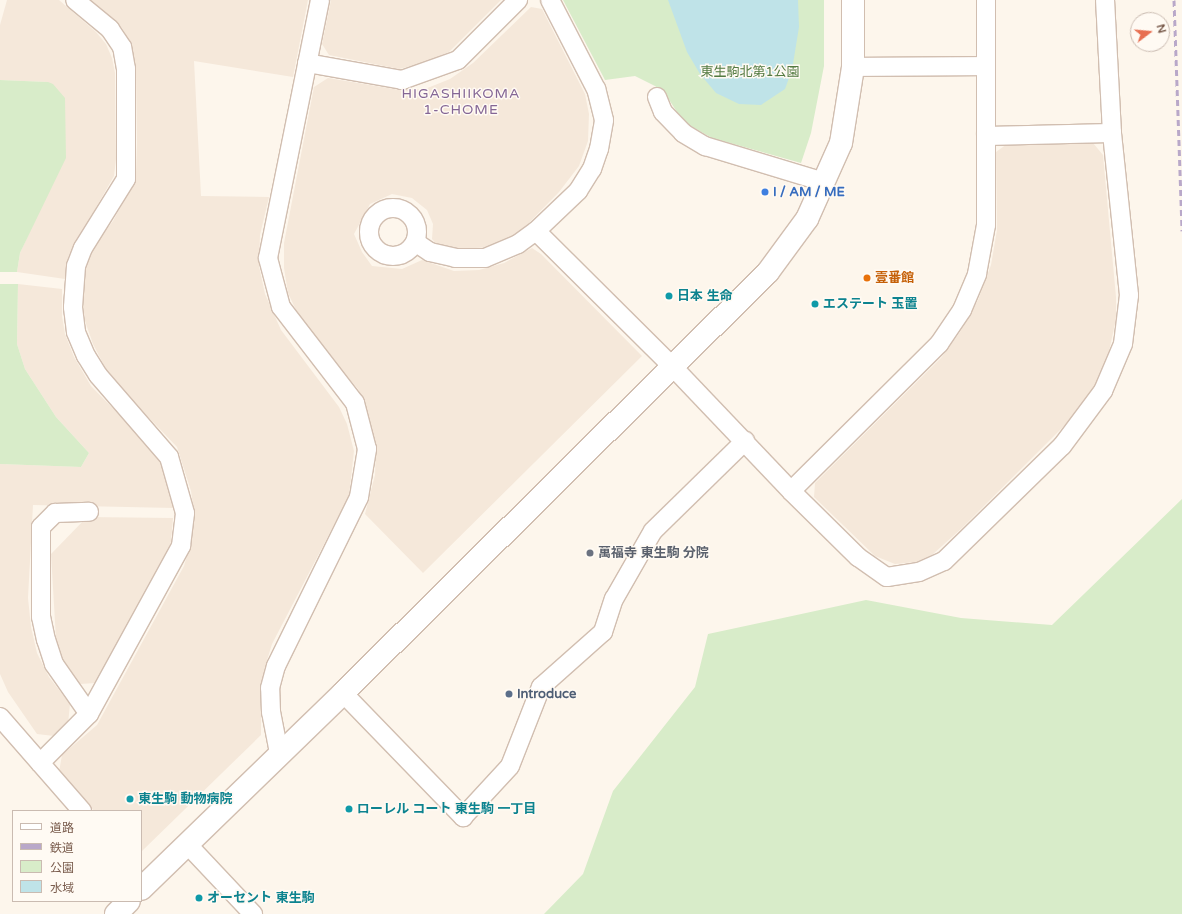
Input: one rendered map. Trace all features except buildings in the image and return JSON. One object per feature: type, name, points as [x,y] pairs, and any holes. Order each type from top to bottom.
[{"type":"street","points":[[40,763],[89,714],[181,546],[184,513],[169,457],[98,375],[86,356],[76,332],[73,307],[76,266],[83,248],[126,179],[126,69],[122,47],[110,29],[75,0]]},
{"type":"street","points":[[279,753],[271,712],[270,688],[276,666],[360,497],[367,449],[355,403],[281,307],[268,258],[320,0]]},
{"type":"street","points":[[307,63],[402,80],[458,60],[518,0]]},
{"type":"street","points":[[415,242],[430,252],[455,258],[486,258],[518,244],[536,230],[578,191],[592,169],[600,149],[604,120],[596,89],[550,0]]},
{"type":"street","points":[[143,884],[188,845],[279,753],[343,693],[768,272],[808,219],[841,143],[854,67],[853,0]]},
{"type":"street","points":[[790,491],[939,344],[962,310],[977,274],[986,225],[986,0]]},
{"type":"street","points":[[536,230],[745,441],[790,491],[858,557],[887,577],[919,572],[944,561],[1062,446],[1103,391],[1123,344],[1129,295],[1112,133],[1105,0]]},
{"type":"street","points":[[854,67],[986,66]]},
{"type":"street","points":[[657,97],[663,112],[683,133],[705,146],[824,182]]},
{"type":"street","points":[[986,136],[1112,133]]},
{"type":"street","points":[[343,693],[463,817],[510,766],[541,687],[603,632],[614,599],[653,531],[745,441]]},
{"type":"street","points":[[89,512],[55,513],[41,527],[41,617],[46,640],[54,664],[89,714]]},
{"type":"street","points":[[0,717],[81,810]]},
{"type":"street","points":[[188,845],[253,914]]},
{"type":"street","points":[[116,914],[128,902]]},
{"type":"shaded area","points":[[7,0],[59,0],[96,32],[106,44],[112,58],[115,73],[116,159],[114,176],[69,255],[65,279],[17,272],[20,253],[41,207],[48,82],[0,80],[0,25]]},
{"type":"shaded area","points":[[90,0],[308,0],[293,77],[194,61],[201,196],[269,197],[260,235],[259,266],[265,294],[281,330],[339,407],[347,424],[354,451],[349,496],[272,644],[264,670],[261,700],[261,735],[142,851],[142,810],[93,810],[59,772],[62,755],[97,725],[184,566],[192,538],[194,512],[191,491],[177,447],[110,377],[93,344],[85,321],[82,296],[86,267],[96,243],[113,221],[129,191],[136,173],[136,72],[131,44],[122,28]]},
{"type":"shaded area","points":[[331,0],[501,0],[449,52],[423,63],[399,69],[329,55],[322,44]]},
{"type":"shaded area","points":[[531,7],[542,9],[585,94],[589,114],[588,141],[579,166],[559,192],[513,239],[494,247],[457,249],[439,247],[432,239],[433,224],[427,210],[412,198],[392,194],[370,204],[354,234],[362,252],[372,266],[402,269],[422,260],[454,271],[479,270],[504,263],[532,248],[541,254],[642,356],[423,573],[365,514],[375,475],[376,446],[368,414],[358,389],[302,323],[288,293],[284,268],[284,243],[314,87],[328,78],[400,90],[425,89],[450,79],[473,63]]},
{"type":"shaded area","points":[[1093,143],[1103,155],[1116,297],[1116,319],[1108,356],[1095,386],[1076,414],[962,528],[932,555],[916,562],[895,564],[875,556],[814,497],[815,483],[941,358],[960,332],[978,300],[991,265],[997,230],[996,152],[1007,144]]},
{"type":"shaded area","points":[[18,284],[62,289],[62,316],[65,334],[74,357],[91,386],[140,436],[159,461],[170,482],[174,508],[33,505],[28,598],[31,627],[37,653],[49,677],[70,704],[68,724],[54,736],[37,734],[8,692],[0,674],[0,464],[81,467],[89,453],[56,417],[25,369],[17,344]]},
{"type":"shaded area","points":[[87,517],[173,518],[171,541],[166,559],[96,683],[80,684],[63,659],[56,639],[51,554]]},
{"type":"green space","name":"東生駒北第1公園","points":[[563,0],[824,0],[824,66],[811,133],[801,163],[712,138],[689,125],[677,112],[666,95],[655,86],[635,76],[605,80]]},
{"type":"green space","points":[[0,80],[48,82],[53,84],[65,98],[66,158],[20,253],[17,272],[0,272]]},
{"type":"green space","points":[[0,284],[18,284],[17,344],[25,369],[56,417],[89,453],[81,467],[0,464]]},
{"type":"green space","points":[[1182,499],[1182,914],[544,914],[583,874],[613,791],[695,687],[708,634],[866,600],[961,618],[1052,625]]},
{"type":"water","points":[[668,0],[798,0],[799,27],[792,70],[785,89],[761,105],[739,104],[716,93],[700,74],[687,52]]},
{"type":"railway","points":[[1174,0],[1182,231]]},
{"type":"place","name":"I / AM / ME","points":[[765,192]]},
{"type":"place","name":"壹番館","points":[[867,278]]},
{"type":"place","name":"日本 生命","points":[[669,296]]},
{"type":"place","name":"エステート 玉置","points":[[815,304]]},
{"type":"place","name":"萬福寺 東生駒 分院","points":[[590,553]]},
{"type":"place","name":"Introduce","points":[[509,694]]},
{"type":"place","name":"東生駒 動物病院","points":[[130,799]]},
{"type":"place","name":"ローレル コート 東生駒 一丁目","points":[[349,809]]},
{"type":"place","name":"オーセント 東生駒","points":[[199,898]]},
{"type":"district","name":"HIGASHIIKOMA 1-CHOME","points":[[461,102]]}]
